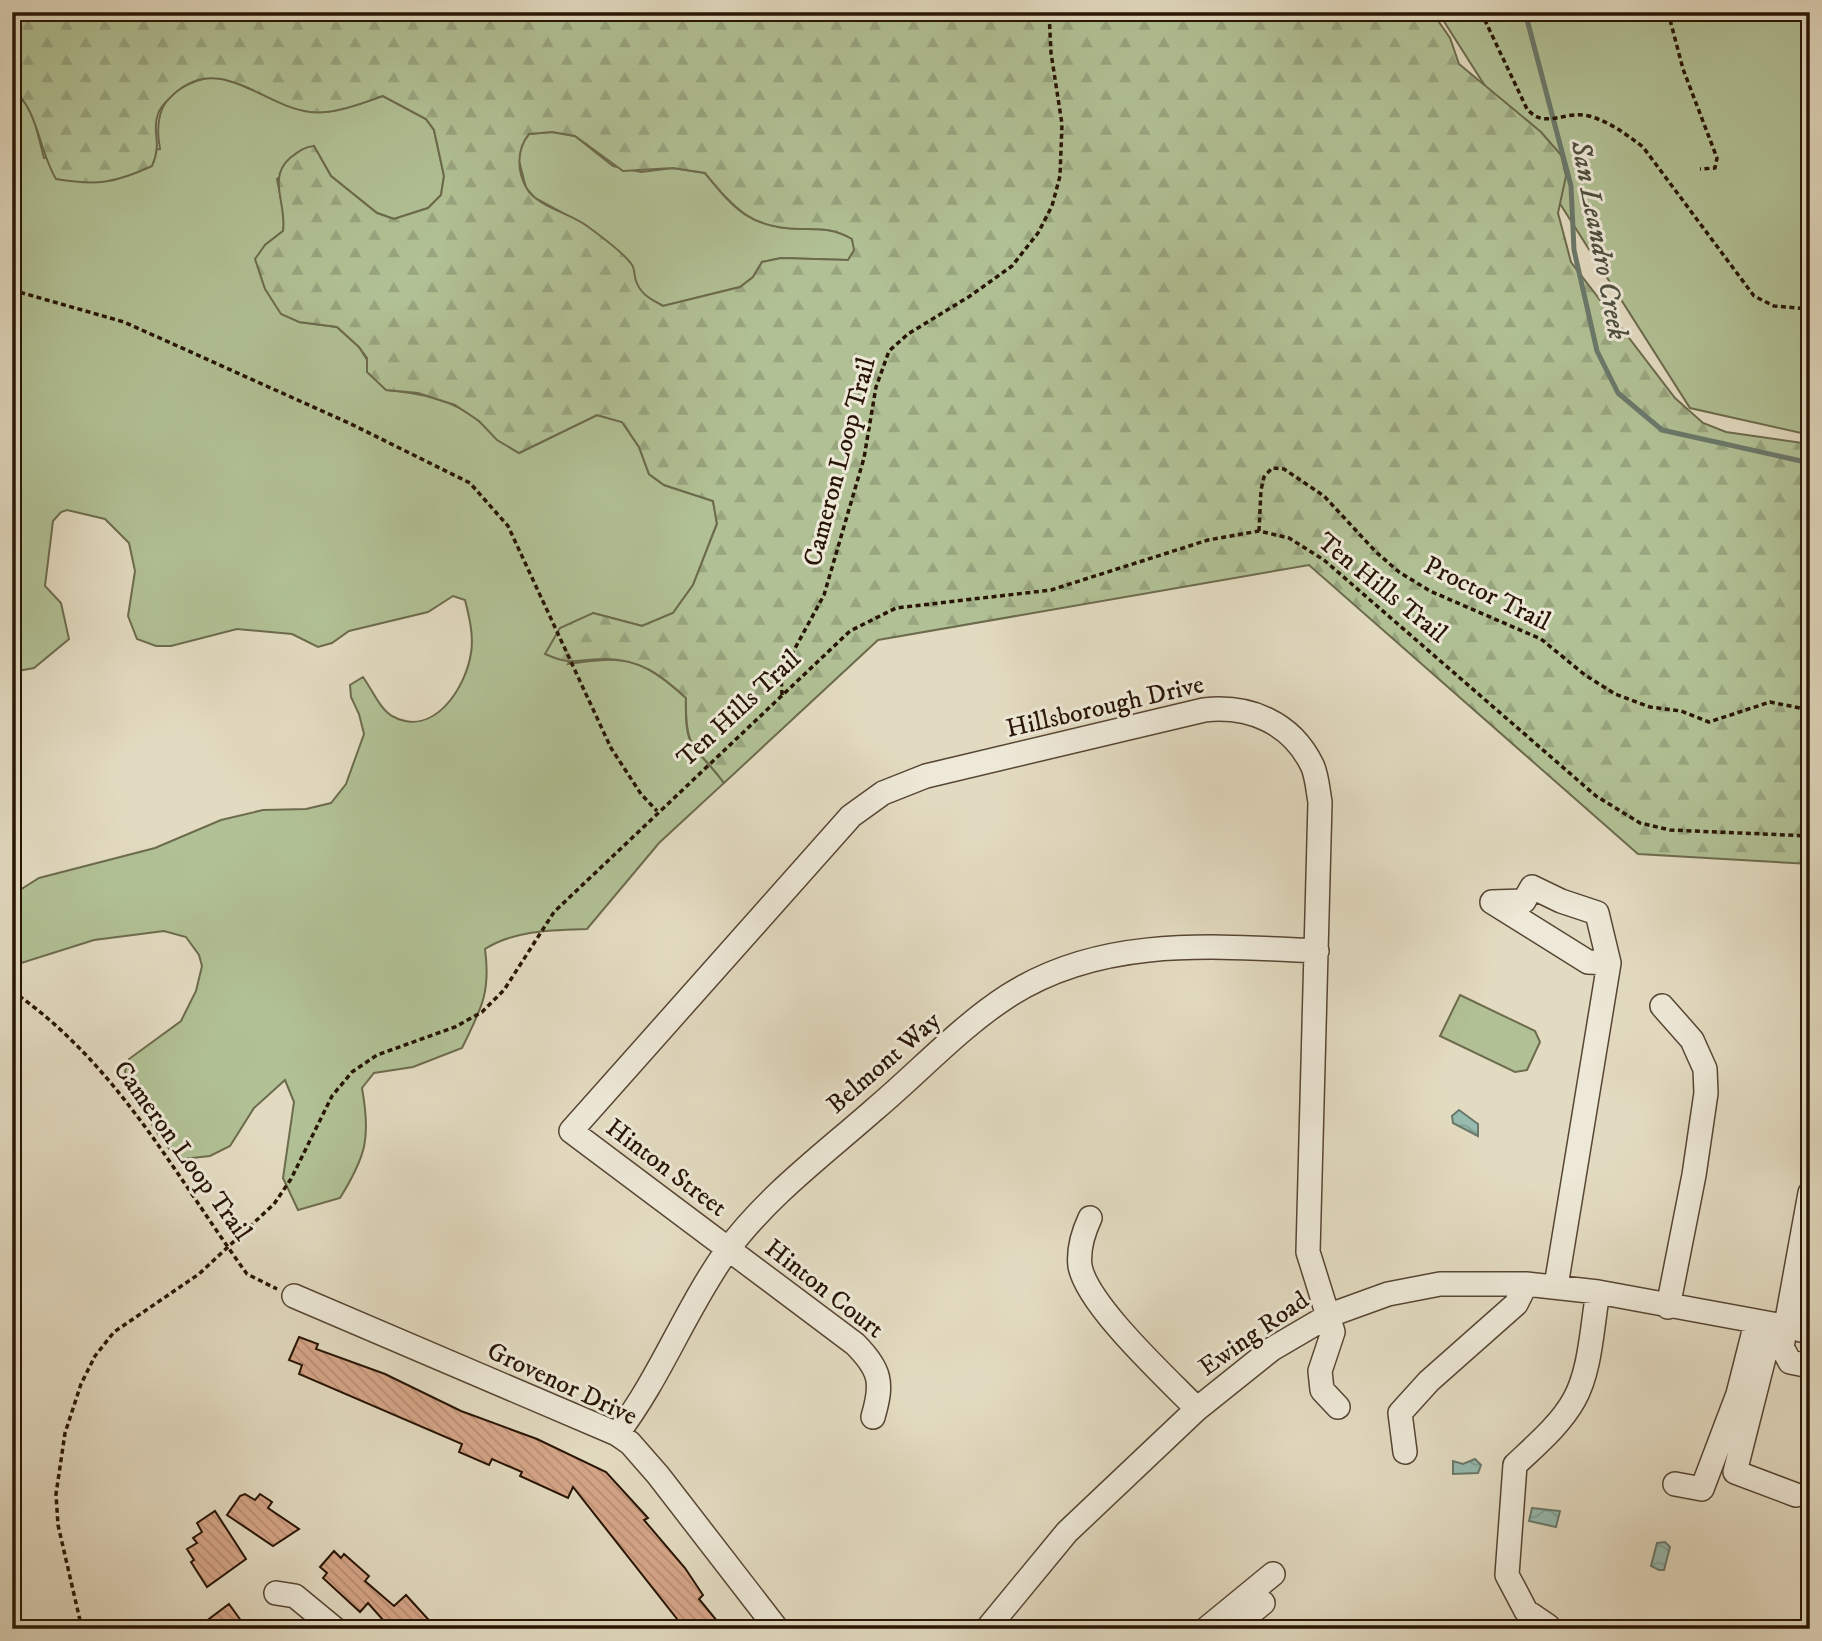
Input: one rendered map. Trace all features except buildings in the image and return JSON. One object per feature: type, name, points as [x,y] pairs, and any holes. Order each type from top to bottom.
[{"type":"street","name":"Hillsborough Drive","points":[[571,1131],[851,816],[883,793],[926,776],[1203,710],[1225,708],[1264,716],[1292,736],[1313,766],[1320,802],[1308,1252],[1330,1315]]},
{"type":"street","points":[[1556,1286],[1609,963],[1597,913],[1561,901],[1532,887],[1524,901],[1492,902],[1588,962],[1609,963]]},
{"type":"street","name":"Belmont Way","points":[[617,1434],[728,1250],[770,1202],[989,1010],[1031,982],[1078,963],[1130,950],[1185,947],[1317,951]]},
{"type":"street","points":[[1662,1006],[1692,1040],[1705,1069],[1706,1093],[1694,1175],[1668,1307]]},
{"type":"street","name":"Hinton Street","points":[[571,1131],[728,1250]]},
{"type":"street","points":[[1810,1193],[1782,1347],[1790,1362],[1810,1366]]},
{"type":"street","points":[[1090,1218],[1080,1248],[1084,1280],[1102,1308],[1197,1409]]},
{"type":"street","name":"Hinton Court","points":[[728,1250],[866,1355],[875,1366],[879,1380],[879,1396],[873,1417]]},
{"type":"street","name":"Ewing Road","points":[[987,1629],[1067,1532],[1197,1409],[1272,1349],[1330,1315],[1388,1294],[1440,1284],[1526,1284],[1598,1292],[1785,1327]]},
{"type":"street","points":[[1405,1452],[1400,1413],[1429,1381],[1516,1304],[1526,1284]]},
{"type":"street","points":[[1675,1484],[1702,1489],[1738,1394],[1785,1327],[1810,1285]]},
{"type":"street","points":[[1548,1626],[1526,1611],[1507,1575],[1515,1465],[1547,1434],[1576,1399],[1598,1292]]},
{"type":"street","name":"Grovenor Drive","points":[[294,1296],[617,1434],[630,1443],[658,1475],[777,1629]]},
{"type":"street","points":[[1330,1315],[1333,1332],[1320,1371],[1322,1390],[1338,1407]]},
{"type":"street","points":[[1785,1327],[1735,1472],[1796,1495]]},
{"type":"street","points":[[1206,1629],[1273,1574]]},
{"type":"street","points":[[276,1593],[295,1596],[335,1629]]},
{"type":"street","points":[[1231,1629],[1263,1603]]},
{"type":"path","name":"Cameron Loop Trail","points":[[782,696],[781,674],[824,595],[864,458],[876,387],[889,351],[908,334],[970,296],[1012,265],[1038,233],[1052,206],[1060,176],[1062,124],[1051,53],[1049,12]]},
{"type":"path","points":[[1481,12],[1527,109],[1535,118],[1544,120],[1565,115],[1588,116],[1610,124],[1643,147],[1762,302],[1810,309]]},
{"type":"path","points":[[1668,12],[1683,69],[1717,158],[1715,168],[1700,169]]},
{"type":"path","points":[[12,290],[124,322],[351,424],[470,483],[508,526],[611,748],[641,794],[657,811]]},
{"type":"path","name":"Proctor Trail","points":[[1259,531],[1264,477],[1272,468],[1284,469],[1324,496],[1376,552],[1399,572],[1430,591],[1541,639],[1585,675],[1615,694],[1650,707],[1681,711],[1709,722],[1770,702],[1810,710]]},
{"type":"path","name":"Ten Hills Trail","points":[[82,1629],[58,1525],[56,1494],[65,1433],[81,1384],[95,1356],[114,1332],[199,1274],[274,1204],[291,1179],[332,1096],[352,1072],[377,1055],[455,1027],[482,1012],[504,990],[554,912],[657,811],[850,631],[897,608],[1051,590],[1208,540],[1259,531],[1289,538],[1324,560],[1596,796],[1640,823],[1670,830],[1810,836]]},
{"type":"path","name":"Cameron Loop Trail","points":[[12,991],[76,1045],[119,1090],[247,1275],[294,1296]]},
{"type":"green space","points":[[12,12],[1432,12],[1450,38],[1459,64],[1541,132],[1561,155],[1566,176],[1558,213],[1571,262],[1675,398],[1703,423],[1726,432],[1810,444],[1810,864],[1638,854],[1309,565],[878,640],[724,783],[690,739],[686,698],[668,682],[628,661],[569,661],[545,654],[560,628],[593,613],[642,626],[673,613],[693,585],[717,524],[713,501],[664,485],[649,474],[639,447],[622,422],[597,415],[519,453],[497,440],[479,421],[455,405],[418,393],[386,390],[367,372],[367,358],[359,347],[337,327],[299,322],[281,314],[265,289],[255,259],[265,245],[283,231],[279,183],[283,166],[290,158],[314,146],[331,176],[377,213],[394,219],[428,208],[441,195],[444,176],[434,130],[426,119],[383,96],[338,110],[310,112],[292,108],[242,85],[209,78],[192,82],[175,93],[161,108],[156,120],[157,150],[152,166],[106,182],[83,182],[56,179],[28,108],[12,88]],"holes":[[[552,132],[575,136],[623,171],[673,168],[705,173],[725,197],[756,220],[783,228],[833,231],[852,239],[854,250],[848,260],[781,258],[762,262],[753,277],[740,287],[663,306],[641,290],[633,267],[618,250],[580,221],[539,201],[527,189],[519,161],[529,134]]]},
{"type":"green space","points":[[1438,12],[1810,12],[1810,435],[1690,408]]},
{"type":"green space","points":[[210,77],[235,83],[295,108],[317,112],[346,108],[383,96],[426,119],[434,130],[444,176],[441,195],[428,208],[394,219],[377,213],[331,176],[314,146],[277,179],[285,218],[283,231],[265,245],[299,322],[337,327],[359,347],[386,390],[423,395],[459,408],[519,453],[597,415],[622,422],[639,447],[649,474],[664,485],[713,501],[717,523],[693,585],[673,613],[642,626],[593,613],[568,664],[619,660],[645,667],[671,685],[686,698],[687,729],[693,747],[724,783],[659,843],[587,929],[521,935],[485,949],[487,978],[483,1000],[462,1048],[413,1067],[374,1073],[362,1088],[366,1134],[361,1158],[349,1183],[340,1198],[298,1210],[283,1178],[294,1102],[285,1080],[254,1108],[230,1146],[210,1156],[183,1159],[170,1150],[157,1133],[128,1085],[125,1071],[129,1059],[181,1021],[196,991],[202,966],[199,955],[186,937],[164,931],[94,940],[12,966],[12,895],[39,878],[155,848],[221,820],[263,810],[306,809],[331,803],[346,784],[364,734],[351,697],[350,685],[363,677],[388,713],[407,721],[421,721],[434,715],[455,694],[471,653],[471,633],[465,600],[453,596],[428,612],[349,631],[332,643],[318,647],[292,634],[237,629],[171,646],[156,646],[137,639],[128,616],[135,571],[129,543],[105,519],[67,510],[61,512],[53,521],[45,586],[61,603],[69,639],[34,668],[12,672],[12,88],[32,111],[44,158],[160,149],[159,121],[161,110],[167,101],[184,87]]},
{"type":"green space","points":[[552,132],[575,136],[613,166],[641,172],[673,168],[705,173],[725,197],[756,220],[783,228],[833,231],[852,239],[855,250],[848,260],[781,258],[762,262],[753,277],[740,287],[663,306],[644,296],[636,283],[632,265],[587,226],[535,198],[526,188],[518,157],[521,144],[529,134]]},
{"type":"green space","points":[[1460,995],[1535,1031],[1540,1042],[1527,1070],[1515,1072],[1440,1036]]},
{"type":"water","points":[[1459,1110],[1478,1124],[1478,1136],[1453,1123],[1452,1116]]},
{"type":"water","points":[[1475,1459],[1481,1465],[1478,1473],[1453,1474],[1453,1461],[1463,1464]]},
{"type":"water","points":[[1532,1508],[1560,1511],[1556,1527],[1529,1521]]},
{"type":"water","points":[[1665,1542],[1670,1547],[1664,1570],[1651,1566],[1657,1543]]},
{"type":"waterway","name":"San Leandro Creek","points":[[1525,12],[1571,186],[1574,250],[1597,351],[1618,393],[1662,430],[1810,463]]}]
